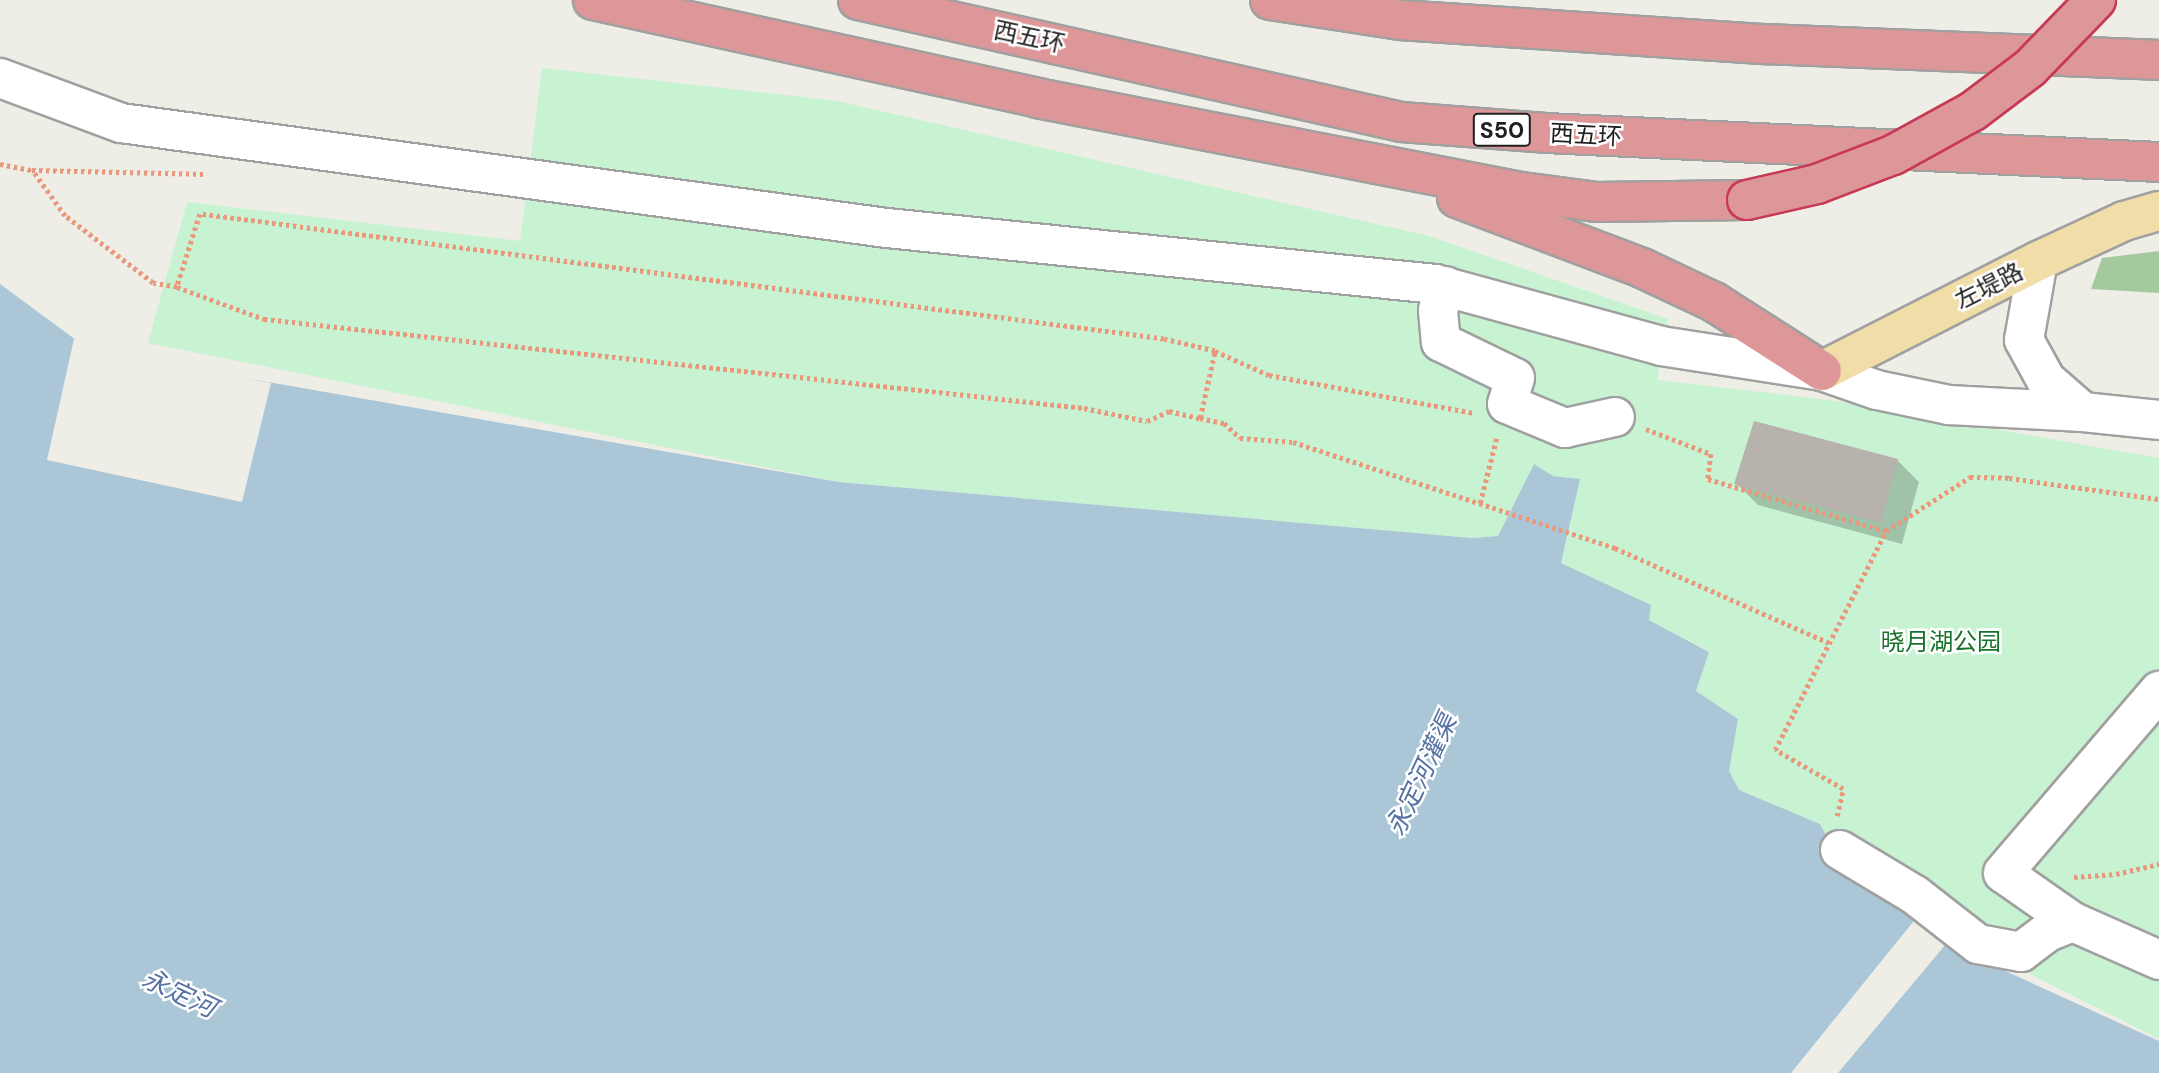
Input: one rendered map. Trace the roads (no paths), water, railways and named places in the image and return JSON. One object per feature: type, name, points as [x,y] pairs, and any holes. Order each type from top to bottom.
[{"type":"highway","points":[[593,0],[1380,167],[1597,202],[1747,200],[1817,184],[1893,155],[1973,111],[2029,68],[2096,0]]},
{"type":"highway","name":"西五环","points":[[858,0],[1401,122],[1546,133],[2159,162]]},
{"type":"highway","points":[[1270,0],[1427,22],[1765,44],[2159,60]]},
{"type":"highway","points":[[1380,167],[1642,268],[1714,302],[1822,371]]},
{"type":"main road","name":"左堤路","points":[[1822,371],[2038,261],[2124,221],[2159,212]]},
{"type":"street","points":[[0,78],[121,123],[887,228],[1445,286],[1661,346],[1822,371],[1877,390],[1949,405],[2083,412],[2159,420]]},
{"type":"street","points":[[2038,261],[2024,340],[2046,380],[2083,412]]},
{"type":"street","points":[[1445,286],[1438,310],[1441,342],[1516,378],[1504,411],[1566,428],[1615,417]]},
{"type":"street","points":[[2159,691],[2003,873],[2073,922],[2159,960]]},
{"type":"street","points":[[1840,850],[1915,895],[1978,944],[2021,952],[2048,932],[2073,922]]},
{"type":"water","points":[[0,284],[91,351],[839,482],[1472,538],[1498,536],[1534,464],[1553,476],[1580,479],[1561,563],[1651,605],[1649,620],[1709,652],[1696,691],[1738,719],[1729,771],[1739,790],[1820,824],[1846,874],[1917,917],[1791,1073],[0,1073]]},
{"type":"water","points":[[1946,944],[2159,1041],[2159,1073],[1838,1073]]},
{"type":"park label","name":"晓月湖公园","points":[[1941,642]]},
{"type":"water label","name":"永定河灌渠","points":[[1422,775]]},
{"type":"water label","name":"永定河","points":[[179,994]]}]
